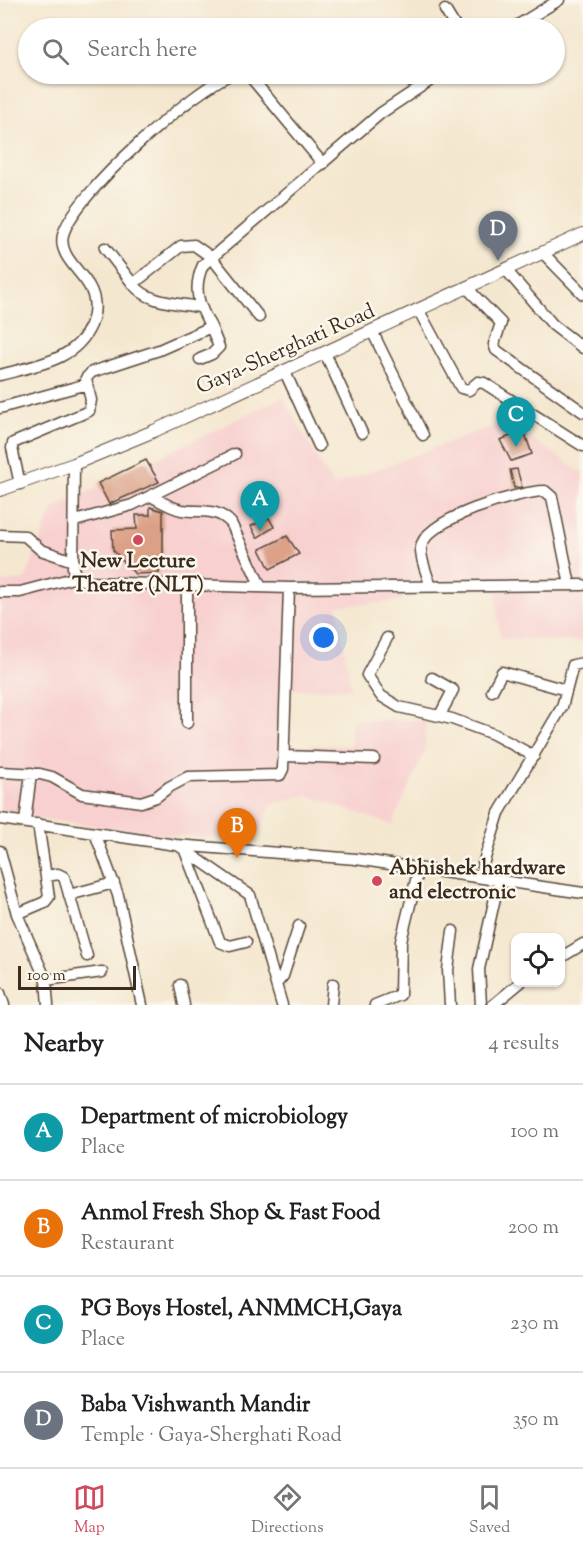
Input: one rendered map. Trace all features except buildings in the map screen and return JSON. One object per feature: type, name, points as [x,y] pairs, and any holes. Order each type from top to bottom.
[{"type":"main road","name":"Gaya-Sherghati Road","points":[[0,490],[74,464],[285,372],[583,235]]},
{"type":"street","points":[[529,18],[559,0]]},
{"type":"street","points":[[446,10],[450,18]]},
{"type":"street","points":[[0,375],[64,356],[78,347],[94,318],[95,301],[89,286],[62,246],[63,234],[69,221],[103,177],[124,155],[172,116],[218,84]]},
{"type":"street","points":[[256,84],[323,164]]},
{"type":"street","points":[[200,359],[212,354],[219,346],[199,307],[197,298],[199,273],[211,257],[381,113],[425,84]]},
{"type":"street","points":[[133,284],[186,244],[200,248],[211,257],[260,316]]},
{"type":"street","points":[[105,248],[138,291],[152,298],[199,307]]},
{"type":"street","points":[[543,253],[583,294]]},
{"type":"street","points":[[507,271],[554,325],[583,348]]},
{"type":"street","points":[[468,289],[501,323],[494,344],[496,350],[583,412]]},
{"type":"street","points":[[419,311],[461,388],[469,390],[478,382],[484,383],[583,446]]},
{"type":"street","points":[[20,484],[12,448],[13,442],[89,411],[92,400],[86,378],[92,372],[159,350],[211,327]]},
{"type":"street","points":[[372,331],[423,435]]},
{"type":"street","points":[[325,353],[362,433]]},
{"type":"street","points":[[285,372],[319,446]]},
{"type":"street","points":[[0,408],[87,384]]},
{"type":"street","points":[[75,521],[132,505],[235,454]]},
{"type":"street","points":[[74,464],[73,561],[77,577]]},
{"type":"street","points":[[430,584],[421,548],[425,538],[470,508],[545,490],[552,496],[570,585]]},
{"type":"street","points":[[151,496],[180,510],[214,511],[225,516],[231,523],[261,587]]},
{"type":"street","points":[[0,535],[25,536],[41,550],[73,561]]},
{"type":"street","points":[[0,592],[20,592],[77,577],[98,584],[289,588],[430,584],[583,585]]},
{"type":"street","points":[[187,586],[187,723]]},
{"type":"street","points":[[0,772],[31,773],[52,777],[82,794],[141,802],[156,797],[188,777],[280,774],[284,769],[289,588]]},
{"type":"street","points":[[387,638],[368,670],[368,680],[381,696],[399,707],[440,715],[493,734],[534,756]]},
{"type":"street","points":[[479,877],[499,813],[562,707],[573,665],[583,663]]},
{"type":"street","points":[[492,691],[502,672],[566,690]]},
{"type":"street","points":[[432,678],[453,690],[440,715]]},
{"type":"street","points":[[284,756],[374,759]]},
{"type":"street","points":[[25,822],[31,773]]},
{"type":"street","points":[[0,819],[94,832],[181,848],[356,859],[583,893]]},
{"type":"street","points":[[17,914],[45,902],[49,897],[39,824]]},
{"type":"street","points":[[94,832],[114,883],[142,1005]]},
{"type":"street","points":[[181,848],[220,942],[230,946],[246,942]]},
{"type":"street","points":[[181,848],[250,895],[282,1005]]},
{"type":"street","points":[[0,851],[17,914],[46,980],[48,1005]]},
{"type":"street","points":[[375,1005],[400,995],[400,941],[419,868]]},
{"type":"street","points":[[47,876],[62,875],[87,956]]},
{"type":"street","points":[[481,1005],[479,969],[499,880]]},
{"type":"street","points":[[69,894],[114,883]]},
{"type":"street","points":[[276,984],[283,976],[299,926]]},
{"type":"street","points":[[450,1005],[448,970],[453,931]]},
{"type":"street","points":[[565,955],[583,944]]},
{"type":"street","points":[[46,980],[102,972]]},
{"type":"street","points":[[331,1005],[333,984]]},
{"type":"street","points":[[180,985],[184,1005]]},
{"type":"street","points":[[493,1005],[515,987]]},
{"type":"street","points":[[0,993],[4,1005]]},
{"type":"shaded area","points":[[283,397],[333,486],[506,421],[579,471],[583,471],[583,641],[500,638],[496,590],[403,591],[402,601],[337,606],[351,688],[286,690],[286,745],[350,746],[352,720],[426,720],[424,754],[392,825],[307,795],[271,804],[256,840],[164,835],[0,814],[0,582],[25,580],[53,509]]},
{"type":"place","name":"Baba Vishwanth Mandir","points":[[498,261]]},
{"type":"place","name":"PG Boys Hostel, ANMMCH,Gaya","points":[[516,447]]},
{"type":"place","name":"Department of microbiology","points":[[260,531]]},
{"type":"place","name":"New Lecture Theatre (NLT)","points":[[138,540]]},
{"type":"place","name":"Anmol Fresh Shop & Fast Food","points":[[237,858]]},
{"type":"place","name":"Abhishek hardware and electronic","points":[[377,881]]}]
